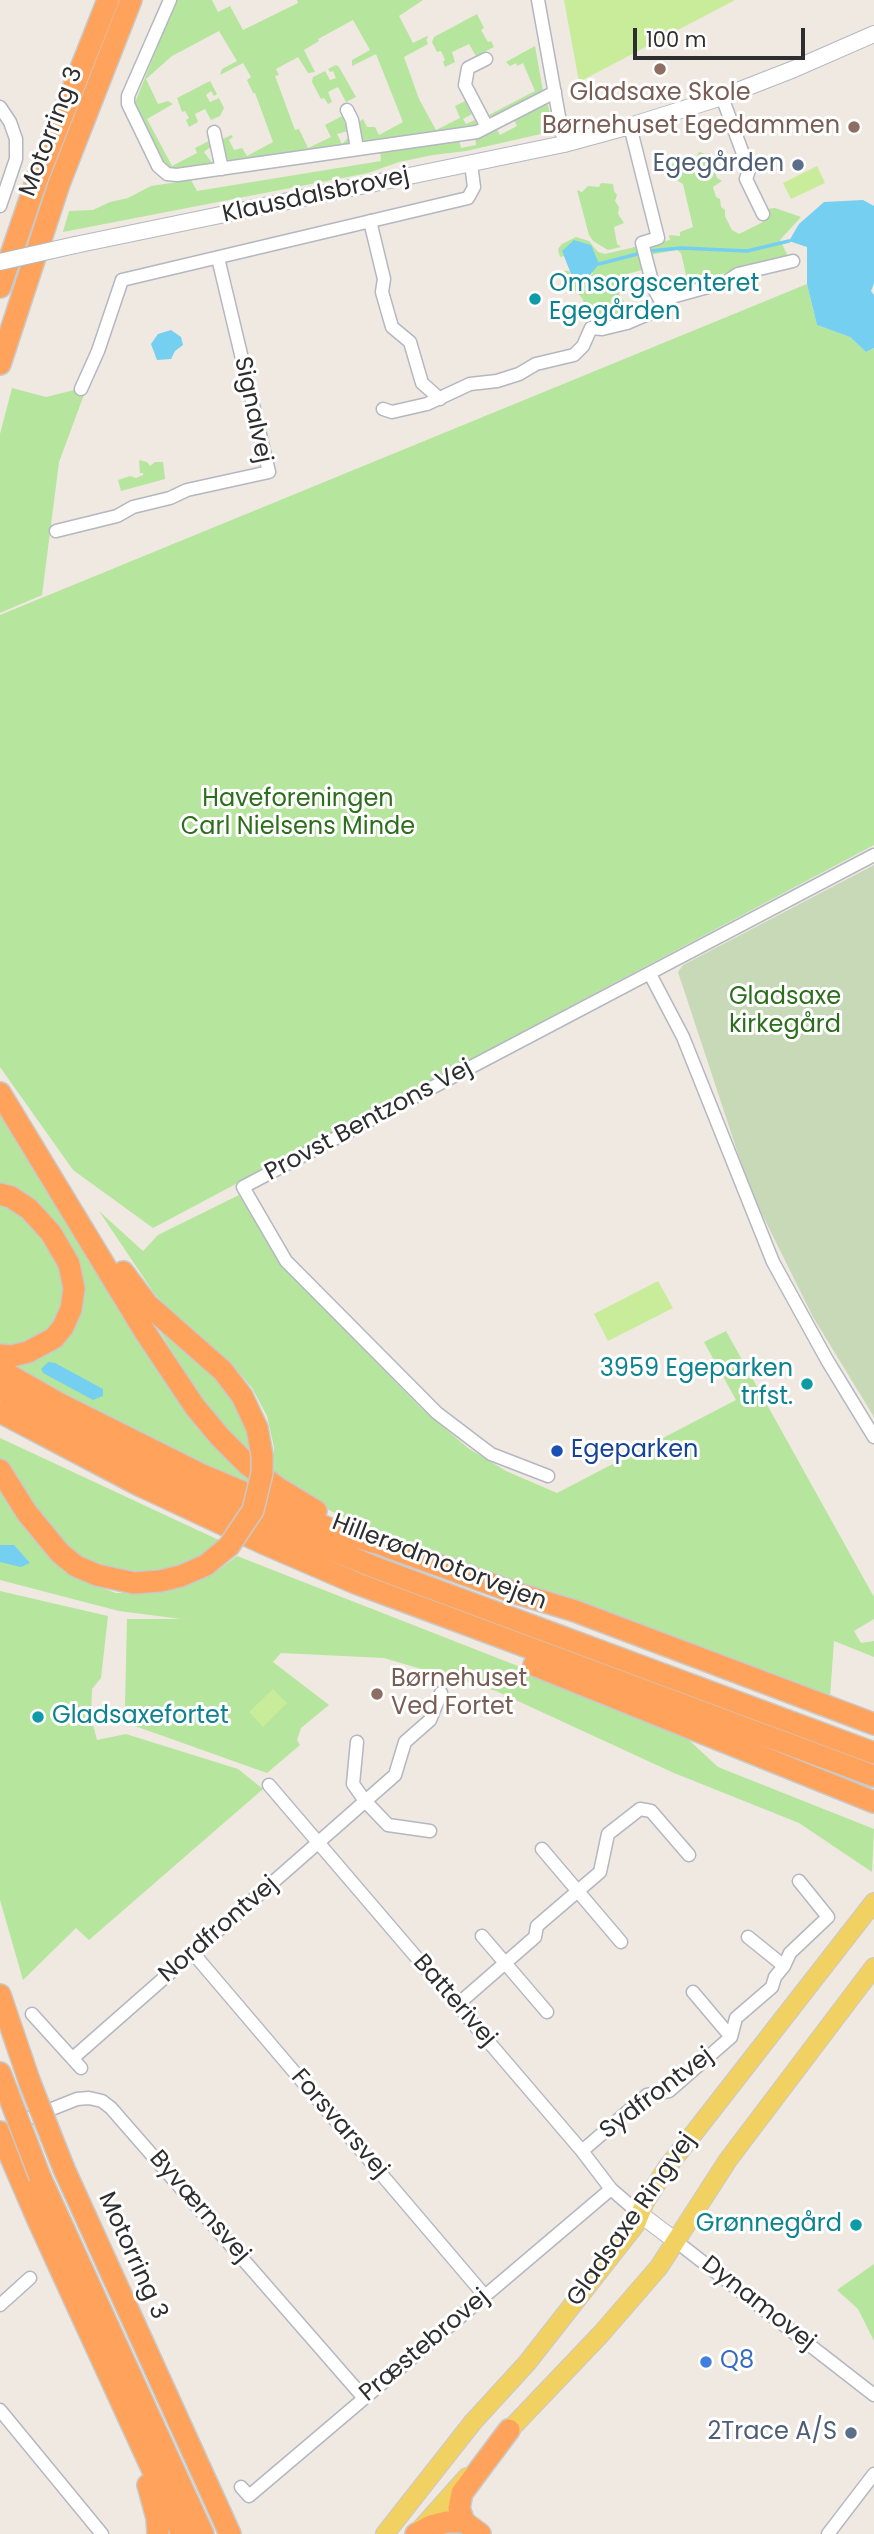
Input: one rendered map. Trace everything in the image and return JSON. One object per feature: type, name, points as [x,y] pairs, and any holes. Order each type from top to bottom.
[{"type":"highway","name":"Motorring 3","points":[[0,287],[36,182],[108,0]]},
{"type":"highway","name":"Motorring 3","points":[[0,364],[59,184],[131,0]]},
{"type":"highway","points":[[0,1093],[163,1360],[195,1407],[220,1437],[248,1465],[278,1488],[315,1511],[380,1544]]},
{"type":"highway","points":[[0,1470],[27,1513],[60,1553],[76,1566],[97,1575],[134,1583],[181,1576],[206,1565],[229,1546],[253,1510],[262,1473],[257,1428],[242,1396],[223,1371],[166,1322],[134,1288],[29,1139]]},
{"type":"highway","points":[[0,1194],[11,1197],[29,1209],[51,1233],[69,1264],[74,1289],[71,1309],[63,1327],[54,1338],[28,1352],[12,1356],[0,1354]]},
{"type":"highway","points":[[0,1370],[60,1404],[200,1474],[337,1532],[380,1544],[516,1594],[704,1676],[764,1713]]},
{"type":"highway","name":"Hillerødmotorvejen","points":[[0,1389],[153,1469],[270,1524],[374,1567],[874,1753]]},
{"type":"highway","name":"Hillerødmotorvejen","points":[[0,1412],[141,1486],[263,1544],[358,1584],[874,1776]]},
{"type":"highway","points":[[0,1429],[33,1446],[141,1486]]},
{"type":"highway","points":[[358,1584],[410,1615],[874,1802]]},
{"type":"highway","points":[[516,1594],[575,1611],[874,1724]]},
{"type":"highway","name":"Motorring 3","points":[[0,1995],[30,2083],[64,2169],[230,2534]]},
{"type":"highway","name":"Motorring 3","points":[[4,2082],[31,2181],[203,2534]]},
{"type":"highway","points":[[0,2131],[31,2181],[148,2484],[158,2534]]},
{"type":"highway","points":[[98,2352],[181,2534]]},
{"type":"highway","points":[[161,2383],[208,2458],[245,2534]]},
{"type":"highway","points":[[472,2528],[459,2508],[462,2493],[509,2430]]},
{"type":"highway","points":[[416,2534],[430,2526],[447,2522],[472,2528]]},
{"type":"main road","name":"Gladsaxe Ringvej","points":[[385,2534],[473,2422],[527,2363],[636,2224],[645,2202],[666,2169],[874,1902]]},
{"type":"main road","name":"Gladsaxe Ringvej","points":[[416,2534],[509,2430],[601,2334],[659,2267],[728,2160],[874,1967]]},
{"type":"street","points":[[170,0],[128,96],[128,104],[158,166],[167,173],[177,175],[477,132],[555,92]]},
{"type":"street","points":[[538,0],[564,144]]},
{"type":"street","name":"Klausdalsbrovej","points":[[0,262],[564,144],[722,96],[794,69],[874,34]]},
{"type":"street","points":[[486,59],[468,68],[465,85],[487,127]]},
{"type":"street","points":[[722,96],[748,170],[746,179],[763,214]]},
{"type":"street","points":[[0,107],[10,122],[16,139],[16,159],[0,206]]},
{"type":"street","points":[[347,110],[352,120],[357,148]]},
{"type":"street","points":[[630,126],[658,238],[644,248],[654,289],[662,303]]},
{"type":"street","points":[[214,132],[222,169]]},
{"type":"street","points":[[81,389],[98,351],[122,280],[468,198],[474,187],[471,164]]},
{"type":"street","points":[[370,220],[384,279],[382,292],[392,327],[410,342],[422,383],[440,399]]},
{"type":"street","name":"Signalvej","points":[[56,531],[117,516],[133,507],[170,498],[187,490],[269,472],[218,258]]},
{"type":"street","points":[[383,409],[392,412],[440,399],[470,384],[497,382],[537,364],[574,355],[583,346],[592,328],[602,329],[627,323],[655,311],[668,298],[726,282],[738,274],[793,261]]},
{"type":"street","name":"Provst Bentzons Vej","points":[[548,1476],[491,1454],[437,1413],[286,1261],[243,1187],[874,855]]},
{"type":"street","points":[[650,974],[682,1037],[773,1262],[827,1360],[874,1437]]},
{"type":"street","name":"Nordfrontvej","points":[[33,2014],[77,2063],[192,1953],[395,1774],[405,1742],[430,1720],[441,1693]]},
{"type":"street","points":[[357,1742],[353,1784],[365,1801],[388,1825],[430,1831]]},
{"type":"street","name":"Batterivej","points":[[269,1785],[582,2151],[611,2189],[640,2214]]},
{"type":"street","points":[[457,2005],[535,1937],[537,1926],[600,1872],[608,1834],[640,1809],[651,1811],[689,1855]]},
{"type":"street","points":[[542,1849],[621,1942]]},
{"type":"street","name":"Sydfrontvej","points":[[582,2151],[647,2095],[669,2091],[731,2037],[736,2018],[772,1987],[790,1953],[828,1917],[799,1881]]},
{"type":"street","points":[[482,1936],[547,2012]]},
{"type":"street","points":[[748,1937],[784,1966]]},
{"type":"street","name":"Forsvarsvej","points":[[192,1953],[485,2296]]},
{"type":"street","name":"Sydfrontvej","points":[[693,1992],[731,2037]]},
{"type":"street","name":"Byværnsvej","points":[[0,2131],[77,2099],[102,2101],[111,2108],[364,2398]]},
{"type":"street","name":"Præstebrovej","points":[[242,2487],[249,2496],[611,2189]]},
{"type":"street","name":"Dynamovej","points":[[640,2214],[874,2395]]},
{"type":"street","points":[[0,2305],[30,2278]]},
{"type":"street","points":[[0,2410],[102,2534]]},
{"type":"street","points":[[828,2534],[874,2474]]},
{"type":"green space","points":[[176,0],[212,0],[218,12],[230,6],[243,30],[298,3],[297,0],[423,0],[399,16],[413,43],[427,36],[428,38],[428,44],[404,57],[419,99],[436,130],[460,118],[455,106],[465,101],[472,114],[463,119],[466,124],[475,120],[478,125],[365,142],[360,138],[357,123],[363,119],[367,127],[375,127],[379,135],[403,122],[376,54],[352,66],[352,60],[370,50],[353,20],[304,50],[315,72],[308,73],[298,57],[276,69],[279,75],[275,76],[295,130],[299,129],[308,148],[331,137],[325,125],[342,116],[348,131],[337,134],[342,144],[348,138],[351,139],[348,145],[230,161],[226,158],[223,139],[231,135],[233,137],[229,140],[234,150],[242,148],[247,156],[273,142],[255,93],[247,80],[251,77],[243,63],[220,75],[222,69],[237,61],[219,31],[172,56],[146,79],[158,104],[168,101],[173,104],[147,119],[172,166],[197,153],[195,148],[211,140],[214,149],[209,148],[204,152],[213,164],[168,169],[162,163],[134,105]]},
{"type":"green space","points":[[564,0],[735,0],[579,82]]},
{"type":"green space","points":[[477,14],[484,28],[481,30],[494,47],[476,56],[469,44],[452,52],[455,62],[445,67],[441,51],[437,52],[432,42],[434,37]]},
{"type":"green space","points":[[535,46],[543,91],[493,118],[489,115],[535,91],[523,63],[510,66],[506,62]]},
{"type":"green space","points":[[336,65],[356,97],[346,102],[338,87],[328,92],[332,102],[328,104],[324,98],[321,99],[312,82],[313,77],[325,71],[330,80],[336,78],[333,71],[328,69]]},
{"type":"green space","points":[[210,81],[217,94],[214,96],[211,91],[206,95],[210,102],[219,98],[224,108],[220,116],[211,120],[205,109],[195,114],[198,122],[189,127],[186,120],[189,118],[185,111],[182,112],[177,98]]},
{"type":"green space","points":[[544,104],[548,105],[554,131],[466,151],[399,162],[368,173],[63,232],[69,211],[93,210],[128,198],[151,186],[191,180],[197,191],[381,161],[380,151],[459,140],[461,148],[476,145],[475,137],[496,128],[500,135],[517,126],[513,118]]},
{"type":"green space","points":[[699,152],[709,155],[717,178],[722,181],[713,187],[732,230],[739,234],[763,222],[760,217],[767,209],[775,208],[801,217],[780,240],[789,258],[692,281],[693,287],[689,288],[681,253],[677,250],[649,255],[646,245],[670,240],[669,235],[680,236],[680,232],[693,227],[683,184],[675,179],[672,164],[683,160],[690,161],[696,158]]},
{"type":"green space","points":[[817,166],[825,183],[791,199],[783,183]]},
{"type":"green space","points":[[601,183],[613,184],[617,195],[615,201],[619,207],[618,214],[624,223],[614,227],[617,244],[621,247],[608,250],[593,241],[589,235],[577,190],[582,192],[588,186],[599,187]]},
{"type":"green space","points":[[576,237],[589,241],[598,252],[605,254],[639,246],[645,269],[620,276],[616,281],[621,289],[619,294],[624,301],[624,311],[633,317],[600,322],[588,313],[582,298],[561,272],[569,271],[573,279],[585,281],[593,273],[562,251],[564,256],[560,257],[558,249],[562,244]]},
{"type":"green space","name":"Haveforeningen Carl Nielsens Minde","points":[[807,284],[817,325],[850,337],[866,352],[874,348],[874,845],[153,1228],[73,1170],[0,1067],[0,615]]},
{"type":"green space","points":[[12,388],[46,397],[74,390],[85,392],[59,462],[42,595],[0,613],[0,434]]},
{"type":"green space","points":[[139,460],[150,466],[155,462],[163,462],[165,479],[121,491],[118,480],[143,475],[140,473]]},
{"type":"green space","name":"Gladsaxe kirkegård","points":[[874,865],[874,1417],[813,1317],[750,1190],[678,972],[683,965]]},
{"type":"green space","points":[[0,1107],[255,1479],[253,1491],[4,1362],[72,1328],[76,1262],[55,1221],[32,1199],[0,1182]]},
{"type":"green space","points":[[239,1195],[273,1251],[301,1285],[422,1409],[468,1448],[506,1471],[557,1493],[736,1400],[704,1342],[726,1331],[874,1597],[874,1619],[854,1631],[861,1643],[874,1641],[874,1657],[834,1641],[830,1697],[475,1572],[365,1528],[309,1500],[273,1475],[274,1447],[267,1416],[252,1388],[232,1364],[176,1318],[154,1293],[99,1211],[143,1251],[158,1235]]},
{"type":"green space","points":[[0,1203],[21,1210],[49,1237],[71,1293],[62,1317],[40,1339],[13,1348],[0,1347]]},
{"type":"green space","points":[[658,1281],[673,1308],[608,1341],[594,1314]]},
{"type":"green space","points":[[150,1316],[240,1396],[257,1461],[223,1432]]},
{"type":"green space","points":[[0,1438],[223,1542],[197,1563],[160,1578],[84,1568],[0,1463]]},
{"type":"green space","points":[[0,1484],[42,1549],[60,1567],[88,1583],[116,1593],[152,1593],[184,1587],[216,1572],[237,1556],[676,1728],[718,1767],[874,1829],[872,1872],[799,1823],[674,1773],[496,1691],[384,1658],[281,1653],[273,1662],[329,1705],[301,1728],[297,1740],[300,1745],[267,1773],[135,1726],[125,1707],[127,1619],[181,1619],[119,1611],[0,1580]]},
{"type":"green space","points":[[0,1591],[108,1616],[101,1678],[92,1689],[91,1717],[97,1740],[126,1734],[238,1769],[263,1789],[89,1940],[76,1928],[23,1980],[0,1900]]},
{"type":"green space","points":[[273,1689],[287,1703],[263,1727],[249,1712]]},
{"type":"green space","points":[[874,2264],[874,2341],[858,2309],[837,2290]]},
{"type":"water","points":[[863,200],[874,206],[874,283],[871,291],[874,295],[874,348],[866,352],[850,337],[817,325],[807,284],[807,247],[789,241],[799,224],[824,202]]},
{"type":"water","points":[[574,240],[591,245],[599,264],[585,281],[573,279],[562,251]]},
{"type":"water","points":[[171,330],[181,337],[183,345],[175,351],[171,359],[157,360],[151,344],[158,334]]},
{"type":"water","points":[[48,1362],[55,1363],[103,1389],[103,1396],[93,1400],[43,1373],[41,1369]]},
{"type":"water","points":[[0,1545],[14,1545],[30,1563],[21,1567],[0,1562]]},
{"type":"waterway","points":[[649,251],[681,248],[747,251],[789,241]]},
{"type":"waterway","points":[[599,264],[641,253]]},
{"type":"place","name":"Gladsaxe Skole","points":[[660,69]]},
{"type":"place","name":"Børnehuset Egedammen","points":[[854,127]]},
{"type":"place","name":"Egegården","points":[[798,165]]},
{"type":"place","name":"Omsorgscenteret Egegården","points":[[535,299]]},
{"type":"place","name":"3959 Egeparken trfst.","points":[[807,1384]]},
{"type":"place","name":"Egeparken","points":[[557,1451]]},
{"type":"place","name":"Børnehuset Ved Fortet","points":[[377,1694]]},
{"type":"place","name":"Gladsaxefortet","points":[[38,1717]]},
{"type":"place","name":"Grønnegård","points":[[856,2225]]},
{"type":"place","name":"Q8","points":[[706,2362]]},
{"type":"place","name":"2Trace A/S","points":[[851,2433]]}]
